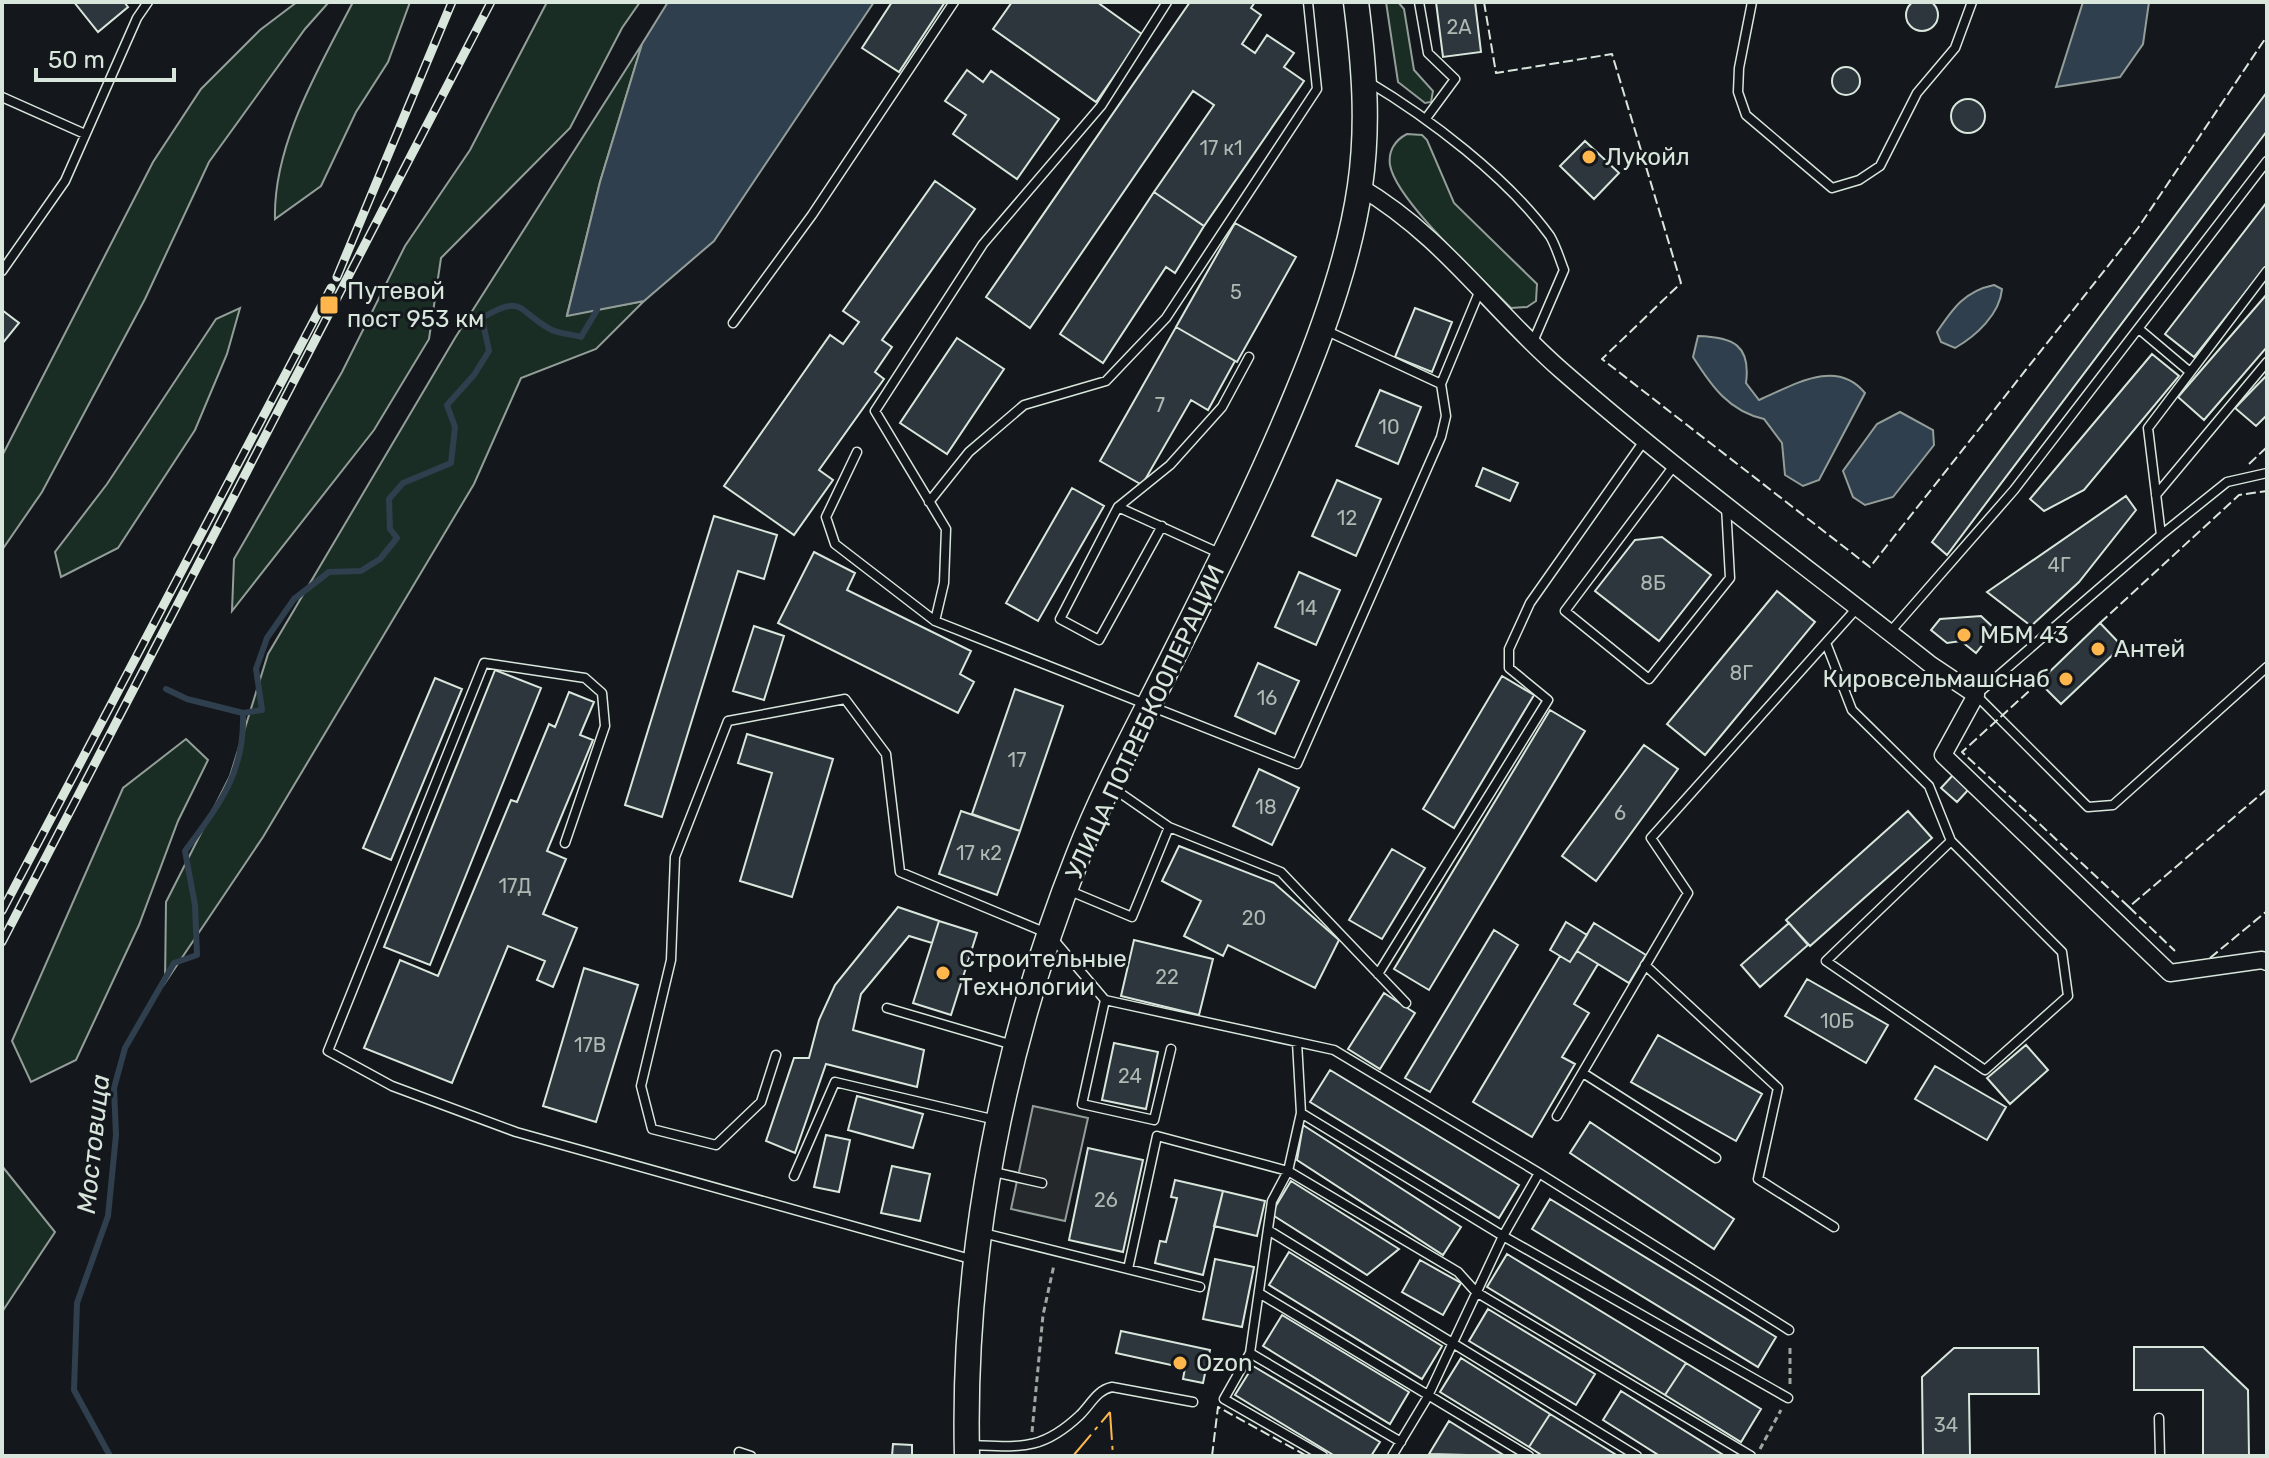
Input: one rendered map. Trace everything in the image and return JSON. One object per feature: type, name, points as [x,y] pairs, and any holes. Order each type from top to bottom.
[{"type":"main road","name":"УЛИЦА ПОТРЕБКООПЕРАЦИИ","points":[[967,1450],[978,1232],[1018,1046],[1049,934],[1065,889],[1110,786],[1274,449],[1322,329],[1345,254],[1360,187],[1365,79],[1356,2]]},
{"type":"street","points":[[1360,187],[1419,226],[1532,345],[1673,467],[1976,695],[1943,755],[2170,973],[2262,960],[2267,962]]},
{"type":"lane","points":[[2,271],[65,181],[137,18],[148,2]]},
{"type":"lane","points":[[733,323],[812,215],[954,2]]},
{"type":"lane","points":[[935,621],[944,583],[946,529],[875,411],[983,244],[1101,106],[1167,2]]},
{"type":"lane","points":[[929,502],[969,452],[1024,405],[1106,381],[1166,318],[1250,185],[1317,89],[1308,2]]},
{"type":"lane","points":[[1419,2],[1428,53],[1455,79],[1427,117]]},
{"type":"lane","points":[[1752,2],[1739,68],[1738,92],[1746,115],[1832,188],[1859,180],[1880,166],[1917,93],[1955,48],[1972,2]]},
{"type":"lane","points":[[1365,79],[1427,117],[1505,188],[1551,238],[1564,270],[1532,345]]},
{"type":"lane","points":[[2,97],[85,134]]},
{"type":"lane","points":[[1890,632],[2014,490],[2267,161]]},
{"type":"lane","points":[[2161,535],[2148,428],[2267,271]]},
{"type":"lane","points":[[857,452],[826,517],[835,544],[935,621],[1297,764],[1441,437],[1446,416],[1441,384],[1480,289]]},
{"type":"lane","points":[[1322,329],[1441,384]]},
{"type":"lane","points":[[2139,329],[2190,372]]},
{"type":"lane","points":[[1162,526],[1099,640],[1060,619],[1118,507],[1170,465],[1222,407],[1249,357]]},
{"type":"lane","points":[[2156,495],[2267,362]]},
{"type":"lane","points":[[1378,974],[1548,700],[1509,668],[1509,649],[1530,603],[1644,441]]},
{"type":"lane","points":[[1673,467],[1565,611],[1649,679],[1730,578],[1726,505]]},
{"type":"lane","points":[[2267,473],[2227,482],[1976,695],[2088,807],[2113,805],[2267,667]]},
{"type":"lane","points":[[1118,507],[1224,555]]},
{"type":"lane","points":[[1557,1116],[1688,893],[1651,838],[1858,608]]},
{"type":"lane","points":[[1826,643],[1852,710],[1929,786],[1951,841],[2062,952],[2068,996],[1985,1070],[1826,961],[1951,841]]},
{"type":"lane","points":[[565,843],[605,726],[602,693],[585,678],[484,663],[328,1051],[392,1086],[516,1132],[975,1261]]},
{"type":"lane","points":[[776,1055],[761,1102],[716,1145],[652,1129],[641,1086],[671,960],[675,857],[728,721],[845,699],[886,754],[900,872],[1049,934],[1105,1000],[1334,1050],[1539,1173],[1789,1330]]},
{"type":"lane","points":[[1110,786],[1169,827],[1281,872],[1406,1003]]},
{"type":"lane","points":[[1065,889],[1132,917],[1169,827]]},
{"type":"lane","points":[[1645,965],[1778,1088],[1758,1179],[1834,1227]]},
{"type":"lane","points":[[1105,1000],[1082,1104],[1154,1120],[1171,1049]]},
{"type":"lane","points":[[887,1008],[1018,1046]]},
{"type":"lane","points":[[1297,1042],[1301,1113],[1288,1171],[1272,1201],[1250,1353],[1224,1399],[1323,1456]]},
{"type":"lane","points":[[1583,1073],[1716,1158]]},
{"type":"lane","points":[[794,1176],[835,1082],[1000,1121]]},
{"type":"lane","points":[[1301,1113],[1503,1236],[1788,1398]]},
{"type":"lane","points":[[1128,1269],[1157,1136],[1288,1171],[1458,1272],[1476,1292],[1751,1456]]},
{"type":"lane","points":[[989,1171],[1042,1183]]},
{"type":"lane","points":[[1392,1456],[1427,1398],[1503,1236],[1539,1173]]},
{"type":"lane","points":[[1268,1230],[1637,1456]]},
{"type":"lane","points":[[978,1232],[1200,1287]]},
{"type":"lane","points":[[1259,1293],[1427,1398],[1529,1456]]},
{"type":"lane","points":[[1250,1353],[1401,1442]]},
{"type":"lane","points":[[967,1450],[1030,1447],[1051,1439],[1103,1389],[1112,1387],[1193,1402]]},
{"type":"lane","points":[[2159,1418],[2160,1456]]},
{"type":"lane","points":[[739,1452],[751,1456]]},
{"type":"path","points":[[1030,1447],[1043,1315],[1057,1251]]},
{"type":"green space","points":[[297,2],[329,2],[305,29],[209,162],[145,299],[42,492],[2,550],[2,456],[153,162],[201,89],[260,30]]},
{"type":"green space","points":[[353,2],[410,2],[388,62],[356,112],[321,186],[275,219],[276,191],[282,163],[300,107]]},
{"type":"green space","points":[[547,2],[640,2],[622,28],[570,128],[441,258],[429,339],[374,430],[232,611],[234,559],[342,372],[405,246],[470,150]]},
{"type":"green space","points":[[1386,2],[1398,2],[1404,9],[1414,70],[1433,91],[1431,102],[1425,103],[1398,82]]},
{"type":"green space","points":[[642,44],[600,182],[567,315],[644,301],[596,349],[521,378],[474,484],[263,837],[165,983],[166,902],[230,776],[268,654],[455,338]]},
{"type":"green space","points":[[1407,134],[1422,135],[1427,140],[1454,203],[1537,284],[1536,301],[1527,307],[1511,308],[1442,239],[1408,198],[1390,165],[1393,146]]},
{"type":"green space","points":[[240,308],[227,354],[195,430],[118,548],[61,577],[55,552],[107,484],[216,319]]},
{"type":"green space","points":[[186,739],[208,760],[178,821],[139,925],[76,1060],[31,1082],[12,1041],[123,788]]},
{"type":"green space","points":[[2,1166],[55,1232],[2,1312]]},
{"type":"shaded area","points":[[1033,1106],[1088,1118],[1065,1221],[1011,1209]]},
{"type":"water","points":[[668,2],[874,2],[714,241],[644,301],[567,316],[600,182],[642,44]]},
{"type":"water","points":[[2083,2],[2149,2],[2143,44],[2120,77],[2056,87]]},
{"type":"water","points":[[1994,285],[2002,289],[1997,307],[1986,323],[1955,348],[1941,342],[1937,332],[1954,308],[1967,296]]},
{"type":"water","points":[[1698,336],[1721,338],[1737,346],[1746,360],[1746,383],[1759,400],[1799,382],[1827,376],[1853,382],[1865,393],[1819,480],[1803,486],[1785,475],[1782,443],[1764,419],[1731,404],[1693,357]]},
{"type":"water","points":[[1900,412],[1933,430],[1934,445],[1893,497],[1865,505],[1853,497],[1843,471],[1877,424]]},
{"type":"building","points":[[1922,-1],[1933,4],[1938,15],[1933,26],[1922,31],[1911,26],[1906,15],[1911,4]]},
{"type":"building","points":[[74,2],[124,2],[128,7],[98,32]]},
{"type":"building","points":[[892,2],[945,2],[899,72],[862,48]]},
{"type":"building","points":[[1012,2],[1097,2],[1143,35],[1096,102],[993,29]]},
{"type":"building","points":[[1190,2],[1255,2],[1251,8],[1261,15],[1242,44],[1255,53],[1267,35],[1294,53],[1284,67],[1304,81],[1204,226],[1154,192],[1214,105],[1193,91],[1030,328],[986,297]]},
{"type":"building","points":[[1436,2],[1475,2],[1481,52],[1443,57]]},
{"type":"building","points":[[1846,67],[1856,71],[1860,81],[1856,91],[1846,95],[1836,91],[1832,81],[1836,71]]},
{"type":"building","points":[[967,70],[983,82],[991,71],[1059,119],[1017,179],[953,134],[966,115],[945,101]]},
{"type":"building","points":[[2267,92],[2267,131],[1947,555],[1932,542]]},
{"type":"building","points":[[1968,99],[1980,104],[1985,116],[1980,128],[1968,133],[1956,128],[1951,116],[1956,104]]},
{"type":"building","points":[[1585,141],[1619,173],[1594,199],[1560,166]]},
{"type":"building","points":[[935,181],[975,209],[882,340],[892,347],[875,372],[884,379],[819,470],[833,480],[794,535],[724,486],[830,335],[843,344],[859,322],[843,311]]},
{"type":"building","points":[[1154,192],[1204,226],[1175,273],[1166,267],[1103,363],[1060,334]]},
{"type":"building","points":[[2267,202],[2267,265],[2194,357],[2165,334]]},
{"type":"building","points":[[1235,223],[1296,257],[1237,362],[1176,327]]},
{"type":"building","points":[[2267,294],[2267,347],[2204,420],[2178,397]]},
{"type":"building","points":[[1415,308],[1452,322],[1432,372],[1395,357]]},
{"type":"building","points":[[2,310],[19,323],[2,344]]},
{"type":"building","points":[[1176,327],[1235,361],[1208,410],[1191,400],[1142,485],[1100,461]]},
{"type":"building","points":[[957,338],[1004,369],[947,454],[900,423]]},
{"type":"building","points":[[2152,354],[2179,376],[2084,490],[2044,511],[2030,499]]},
{"type":"building","points":[[2267,375],[2267,415],[2256,426],[2235,408]]},
{"type":"building","points":[[1380,390],[1421,407],[1398,464],[1356,446]]},
{"type":"building","points":[[1483,468],[1518,483],[1510,501],[1476,486]]},
{"type":"building","points":[[1337,480],[1381,499],[1356,556],[1312,536]]},
{"type":"building","points":[[1072,488],[1104,506],[1038,621],[1006,603]]},
{"type":"building","points":[[2126,496],[2136,510],[2079,582],[2031,626],[1987,592]]},
{"type":"building","points":[[714,516],[777,535],[764,579],[738,571],[662,817],[625,805]]},
{"type":"building","points":[[1662,537],[1711,575],[1659,641],[1595,591],[1635,540]]},
{"type":"building","points":[[814,552],[855,573],[847,590],[971,651],[960,674],[974,682],[958,713],[778,623]]},
{"type":"building","points":[[1299,572],[1340,590],[1316,645],[1275,627]]},
{"type":"building","points":[[1777,591],[1815,622],[1705,755],[1667,724]]},
{"type":"building","name":"МБМ 43","points":[[1981,616],[1995,629],[1976,653],[1961,641],[1947,643],[1931,630],[1940,619]]},
{"type":"building","points":[[2100,623],[2122,646],[2061,704],[2039,682]]},
{"type":"building","points":[[754,626],[784,636],[764,700],[733,691]]},
{"type":"building","points":[[1258,663],[1299,681],[1275,734],[1235,716]]},
{"type":"building","points":[[495,670],[541,688],[430,965],[384,947]]},
{"type":"building","points":[[1502,676],[1534,695],[1454,828],[1423,809]]},
{"type":"building","points":[[435,678],[462,689],[391,860],[363,848]]},
{"type":"building","points":[[1015,689],[1063,706],[1020,831],[972,814]]},
{"type":"building","points":[[569,692],[594,702],[580,735],[593,740],[547,851],[566,859],[543,914],[577,928],[553,987],[537,980],[545,961],[508,946],[452,1083],[364,1048],[400,960],[438,976],[511,800],[517,802],[549,724],[555,727]]},
{"type":"building","points":[[1550,710],[1585,731],[1429,990],[1394,969]]},
{"type":"building","points":[[747,734],[833,759],[792,897],[740,881],[772,773],[738,763]]},
{"type":"building","points":[[1644,745],[1678,769],[1596,881],[1562,856]]},
{"type":"building","points":[[1259,769],[1299,788],[1272,845],[1233,826]]},
{"type":"building","points":[[1954,774],[1969,789],[1957,802],[1941,788]]},
{"type":"building","points":[[961,811],[1020,831],[997,895],[939,874]]},
{"type":"building","points":[[1908,811],[1932,838],[1810,946],[1786,920]]},
{"type":"building","points":[[1179,846],[1274,883],[1339,940],[1315,988],[1228,945],[1223,956],[1184,936],[1201,901],[1162,881]]},
{"type":"building","points":[[1392,849],[1425,868],[1382,939],[1349,920]]},
{"type":"building","points":[[898,907],[939,921],[932,943],[909,936],[861,994],[853,1030],[924,1050],[917,1087],[826,1064],[795,1153],[766,1141],[794,1058],[809,1058],[819,1020],[835,985]]},
{"type":"building","name":"Строительные Технологии","points":[[939,921],[977,933],[951,1015],[913,1003]]},
{"type":"building","points":[[1566,922],[1587,935],[1570,962],[1550,950]]},
{"type":"building","points":[[1594,923],[1646,955],[1629,983],[1577,951]]},
{"type":"building","points":[[1789,923],[1808,945],[1760,987],[1741,965]]},
{"type":"building","points":[[1494,930],[1518,945],[1430,1092],[1405,1078]]},
{"type":"building","points":[[1134,940],[1213,959],[1199,1015],[1121,996]]},
{"type":"building","points":[[1577,951],[1598,964],[1574,1004],[1589,1013],[1562,1057],[1575,1064],[1532,1137],[1473,1102],[1560,956],[1570,962]]},
{"type":"building","points":[[584,968],[638,985],[596,1122],[543,1106]]},
{"type":"building","points":[[1807,979],[1888,1025],[1866,1063],[1785,1016]]},
{"type":"building","points":[[1384,993],[1415,1013],[1380,1069],[1348,1049]]},
{"type":"building","points":[[1658,1035],[1762,1094],[1736,1141],[1631,1082]]},
{"type":"building","points":[[1114,1043],[1158,1052],[1146,1109],[1102,1100]]},
{"type":"building","points":[[2026,1045],[2048,1070],[2010,1104],[1987,1078]]},
{"type":"building","points":[[1935,1066],[2006,1107],[1987,1140],[1915,1099]]},
{"type":"building","points":[[1330,1070],[1519,1185],[1499,1218],[1310,1102]]},
{"type":"building","points":[[857,1096],[923,1114],[913,1148],[848,1130]]},
{"type":"building","points":[[1590,1122],[1734,1219],[1714,1249],[1570,1153]]},
{"type":"building","points":[[1303,1125],[1461,1227],[1443,1255],[1297,1160]]},
{"type":"building","points":[[826,1135],[850,1140],[839,1192],[814,1187]]},
{"type":"building","points":[[1088,1148],[1143,1160],[1123,1252],[1069,1240]]},
{"type":"building","points":[[892,1166],[930,1174],[920,1221],[881,1213]]},
{"type":"building","points":[[1175,1180],[1223,1191],[1203,1275],[1155,1263],[1160,1241],[1166,1242],[1177,1198],[1171,1197]]},
{"type":"building","points":[[1291,1181],[1399,1249],[1367,1275],[1271,1214]]},
{"type":"building","points":[[1223,1191],[1265,1201],[1257,1236],[1214,1226]]},
{"type":"building","points":[[1550,1199],[1776,1337],[1758,1367],[1532,1229]]},
{"type":"building","points":[[1289,1252],[1442,1346],[1422,1379],[1269,1285]]},
{"type":"building","points":[[1507,1254],[1686,1363],[1665,1395],[1487,1287]]},
{"type":"building","points":[[1215,1259],[1254,1267],[1242,1327],[1203,1319]]},
{"type":"building","points":[[1420,1260],[1461,1283],[1443,1315],[1402,1292]]},
{"type":"building","points":[[1488,1309],[1595,1374],[1576,1405],[1469,1341]]},
{"type":"building","points":[[1282,1315],[1409,1392],[1390,1424],[1263,1346]]},
{"type":"building","points":[[1121,1331],[1210,1350],[1203,1383],[1183,1379],[1185,1368],[1116,1353]]},
{"type":"building","points":[[2134,1347],[2203,1347],[2248,1390],[2249,1456],[2203,1456],[2203,1390],[2134,1390]]},
{"type":"building","points":[[1954,1348],[2038,1348],[2039,1394],[1969,1394],[1970,1456],[1923,1456],[1922,1377]]},
{"type":"building","points":[[1461,1358],[1550,1414],[1529,1447],[1440,1392]]},
{"type":"building","points":[[1686,1363],[1761,1409],[1741,1442],[1665,1395]]},
{"type":"building","points":[[1253,1366],[1380,1442],[1371,1456],[1335,1456],[1235,1395]]},
{"type":"building","points":[[1621,1391],[1725,1456],[1660,1456],[1603,1420]]},
{"type":"building","points":[[1550,1414],[1618,1456],[1543,1456],[1529,1447]]},
{"type":"building","points":[[1449,1421],[1505,1456],[1429,1454]]},
{"type":"building","points":[[893,1444],[912,1445],[912,1456],[892,1456]]},
{"type":"waterway","name":"Мостовица","points":[[110,1456],[74,1390],[77,1303],[108,1216],[116,1135],[114,1088],[125,1048],[174,963],[197,955],[195,905],[185,851],[228,787],[240,753],[243,713],[262,710],[256,669],[267,638],[294,599],[329,572],[361,571],[380,559],[397,538],[390,529],[389,499],[403,483],[451,463],[455,427],[447,405],[474,375],[489,351],[482,318],[506,307],[519,307],[553,331],[581,337],[597,310],[595,302]]},
{"type":"waterway","points":[[166,689],[187,699],[243,713]]},
{"type":"railway","points":[[337,277],[452,2]]},
{"type":"railway","points":[[2,942],[491,2]]},
{"type":"railway","points":[[2,911],[331,288]]},
{"type":"fence","points":[[1484,2],[1496,73],[1612,54],[1681,283],[1602,359],[1870,567],[2138,228],[2267,36]]},
{"type":"fence","points":[[2249,464],[2267,447]]},
{"type":"fence","points":[[2100,623],[2239,495],[2267,491]]},
{"type":"fence","points":[[2039,682],[1962,752],[2129,907],[2267,789]]},
{"type":"fence","points":[[2129,907],[2175,951]]},
{"type":"fence","points":[[2210,958],[2267,911]]},
{"type":"fence","points":[[1212,1456],[1218,1407],[1307,1456]]},
{"type":"power","points":[[1110,1412],[1113,1456]]},
{"type":"power","points":[[1073,1456],[1110,1412]]},
{"type":"place","name":"Лукойл","points":[[1589,157]]},
{"type":"place","name":"Путевой пост 953 км","points":[[329,305]]},
{"type":"place","name":"МБМ 43","points":[[1964,635]]},
{"type":"place","name":"Антей","points":[[2098,649]]},
{"type":"place","name":"Кировсельмашснаб","points":[[2066,679]]},
{"type":"place","name":"Строительные Технологии","points":[[943,973]]},
{"type":"place","name":"Ozon","points":[[1180,1363]]}]
